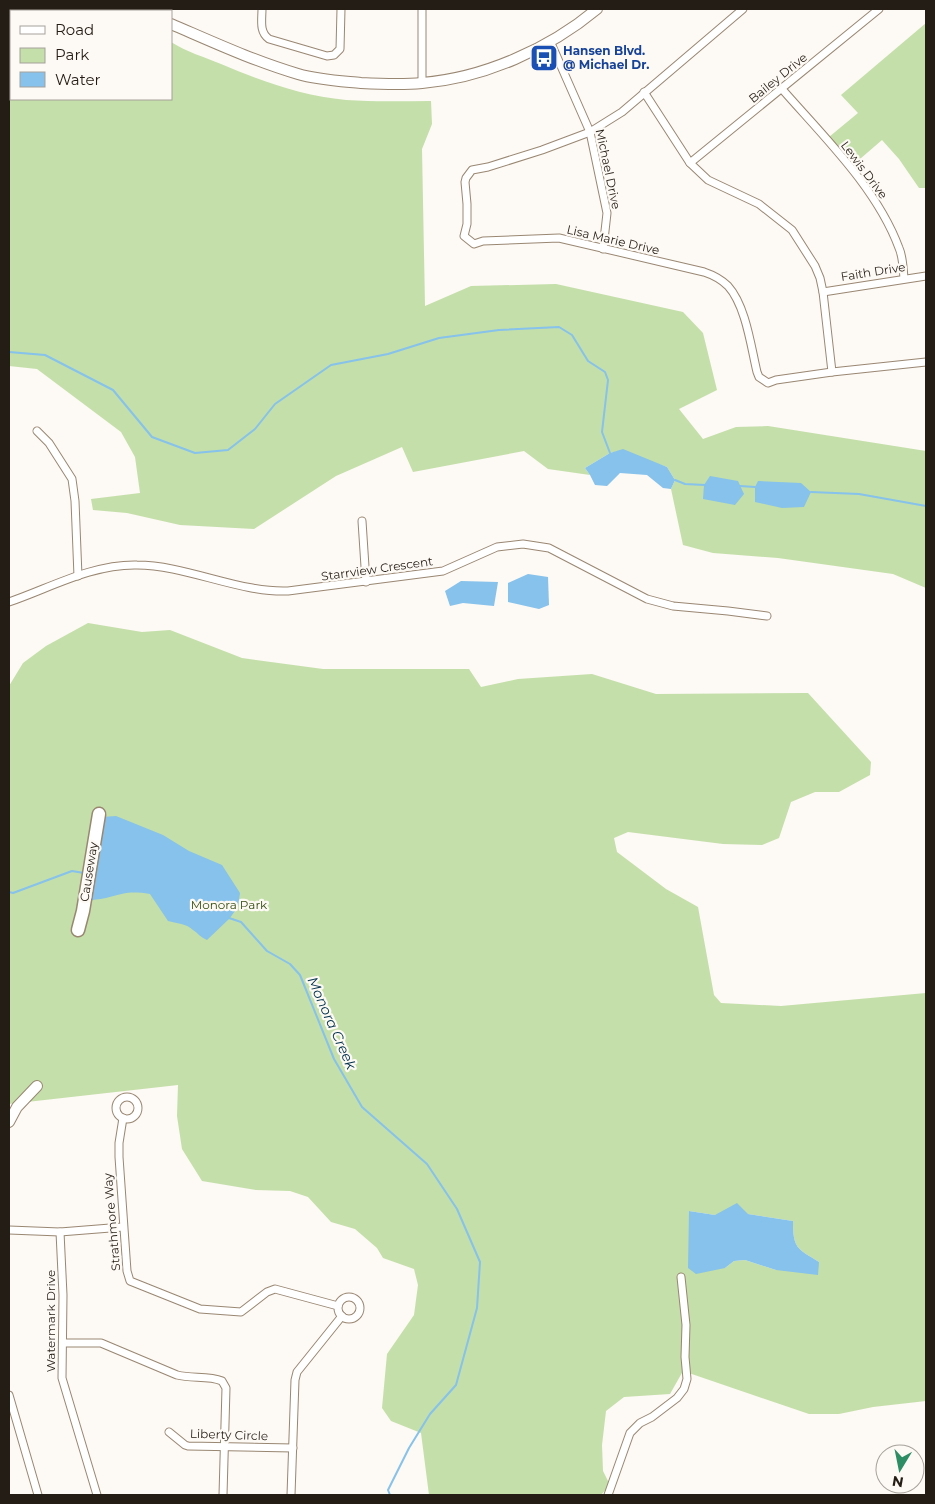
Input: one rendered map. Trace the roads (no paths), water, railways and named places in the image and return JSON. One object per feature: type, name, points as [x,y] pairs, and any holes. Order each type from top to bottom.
[{"type":"highway","name":"Causeway","points":[[78,930],[83,911],[99,814]]},
{"type":"street","points":[[262,9],[262,30],[269,39],[328,56],[334,55],[340,49],[341,9]]},
{"type":"street","points":[[422,9],[422,83]]},
{"type":"street","points":[[172,24],[246,57],[299,74],[336,81],[384,84],[422,83],[459,77],[530,52],[550,41],[597,9]]},
{"type":"street","name":"Lisa Marie Drive","points":[[743,9],[622,112],[590,132],[542,150],[488,167],[472,170],[465,182],[467,211],[464,236],[474,244],[559,238],[704,272],[716,277],[728,286],[733,294],[744,320],[759,377],[768,383],[776,380],[832,372],[926,362]]},
{"type":"street","name":"Bailey Drive","points":[[690,163],[879,9]]},
{"type":"street","name":"Michael Drive","points":[[550,41],[590,132],[608,213],[603,249]]},
{"type":"street","name":"Lewis Drive","points":[[782,89],[845,161],[886,219],[900,249],[904,278]]},
{"type":"street","points":[[644,92],[690,163],[708,180],[759,204],[792,230],[815,266],[823,292],[832,372]]},
{"type":"street","name":"Faith Drive","points":[[823,292],[926,276]]},
{"type":"street","points":[[37,431],[49,443],[72,479],[75,501],[78,576]]},
{"type":"street","points":[[362,521],[366,582]]},
{"type":"street","name":"Starrview Crescent","points":[[9,602],[78,576],[108,568],[138,564],[276,591],[366,582],[443,571],[497,547],[522,544],[549,548],[647,600],[673,606],[728,610],[767,616]]},
{"type":"street","points":[[9,1122],[17,1107],[37,1086]]},
{"type":"street","name":"Strathmore Way","points":[[123,1118],[118,1157],[123,1227],[130,1281],[200,1309],[242,1312],[267,1292],[275,1289],[338,1306],[347,1297],[355,1298],[360,1303],[360,1311],[357,1316],[350,1319],[342,1316],[297,1372],[295,1380],[291,1495]]},
{"type":"street","points":[[9,1230],[60,1232],[123,1227]]},
{"type":"street","name":"Watermark Drive","points":[[60,1232],[63,1276],[62,1378],[97,1495]]},
{"type":"street","points":[[608,1495],[630,1433],[640,1423],[652,1417],[677,1398],[684,1389],[686,1379],[686,1323],[681,1277]]},
{"type":"street","points":[[338,1306],[342,1316]]},
{"type":"street","points":[[63,1343],[101,1343],[177,1375],[222,1381],[226,1388],[223,1495]]},
{"type":"street","points":[[9,1395],[38,1495]]},
{"type":"street","name":"Liberty Circle","points":[[169,1432],[184,1445],[293,1448]]},
{"type":"water","points":[[623,449],[667,467],[675,480],[671,489],[663,488],[647,475],[620,473],[607,486],[595,485],[585,468],[610,453]]},
{"type":"water","points":[[710,476],[738,481],[744,494],[735,505],[703,499],[704,485]]},
{"type":"water","points":[[758,481],[801,483],[811,492],[804,507],[782,508],[755,502],[755,487]]},
{"type":"water","points":[[528,574],[548,577],[549,605],[539,609],[508,602],[508,583]]},
{"type":"water","points":[[461,581],[498,582],[494,606],[463,603],[450,606],[445,591]]},
{"type":"water","points":[[116,816],[163,835],[189,851],[222,865],[240,893],[238,907],[229,919],[207,940],[188,926],[168,921],[150,894],[128,893],[87,903],[102,817]]},
{"type":"water","points":[[737,1203],[748,1214],[793,1221],[795,1243],[801,1250],[819,1262],[818,1275],[776,1270],[745,1260],[734,1261],[725,1268],[696,1274],[688,1268],[689,1211],[715,1215]]},
{"type":"waterway","points":[[9,352],[45,355],[113,390],[152,437],[195,453],[228,450],[255,429],[275,404],[331,365],[388,354],[439,338],[499,330],[559,327],[572,335],[588,361],[605,372],[608,380],[602,432],[610,453]]},
{"type":"waterway","points":[[675,480],[685,484],[705,485]]},
{"type":"waterway","points":[[740,486],[755,487]]},
{"type":"waterway","points":[[811,492],[859,494],[926,506]]},
{"type":"waterway","name":"Monora Creek","points":[[9,892],[13,893],[72,871],[84,873]]},
{"type":"waterway","name":"Monora Creek","points":[[229,918],[241,922],[267,951],[290,964],[300,975],[334,1059],[362,1107],[427,1164],[457,1209],[480,1262],[477,1308],[456,1385],[430,1414],[409,1448],[388,1490],[390,1495]]},
{"type":"place","name":"Hansen Blvd. @ Michael Dr.","points":[[544,58]]},
{"type":"park label","name":"Monora Park","points":[[229,905]]}]
